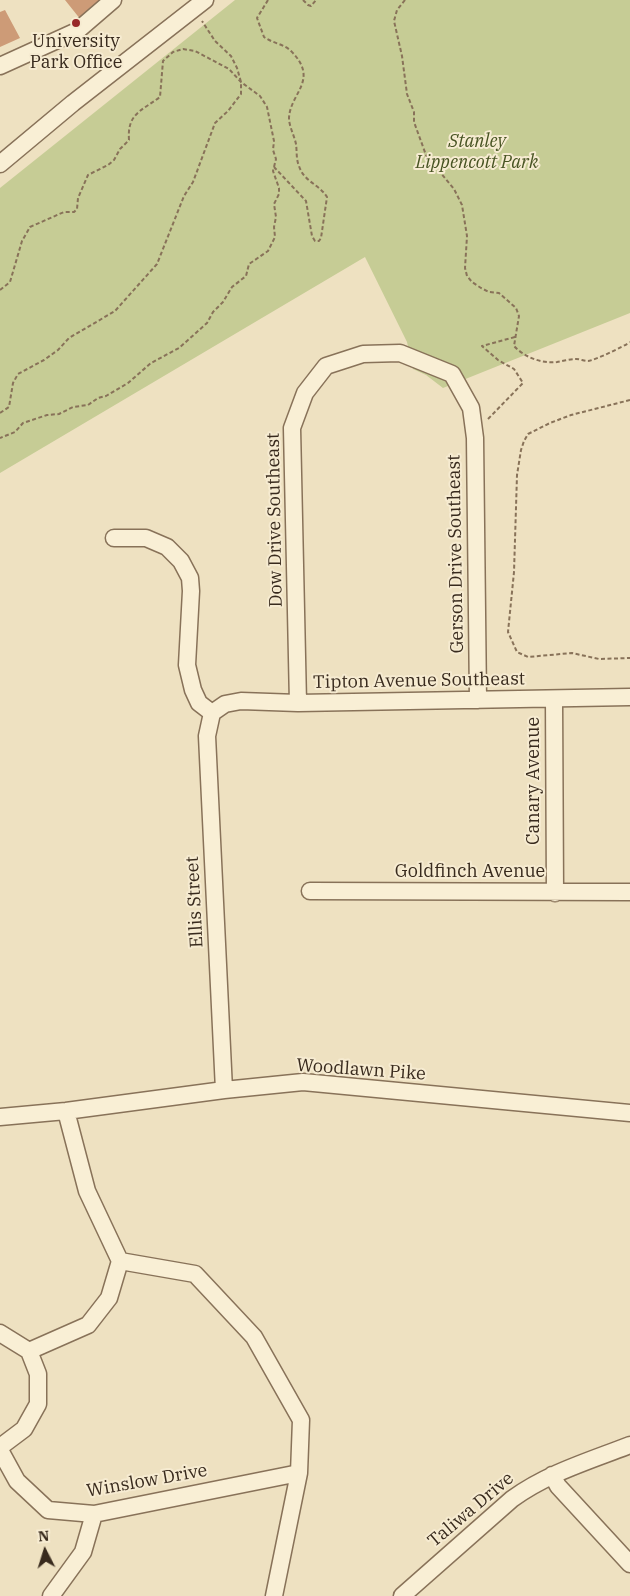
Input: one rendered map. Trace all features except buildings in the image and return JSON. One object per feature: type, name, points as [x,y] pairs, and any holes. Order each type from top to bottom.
[{"type":"street","points":[[0,66],[76,31],[113,0]]},
{"type":"street","points":[[0,164],[74,102],[205,0]]},
{"type":"street","name":"Dow Drive Southeast","points":[[298,702],[292,428],[305,394],[326,366],[363,354],[400,353],[452,374],[471,408],[475,438]]},
{"type":"street","name":"Gerson Drive Southeast","points":[[475,438],[478,700]]},
{"type":"street","points":[[114,538],[146,538],[167,547],[181,561],[190,578],[191,591],[187,666],[193,690],[199,703],[212,713]]},
{"type":"street","name":"Tipton Avenue Southeast","points":[[212,713],[225,704],[241,702],[630,697]]},
{"type":"street","name":"Canary Avenue","points":[[554,698],[555,892]]},
{"type":"street","name":"Ellis Street","points":[[212,713],[207,736],[224,1090]]},
{"type":"street","name":"Goldfinch Avenue","points":[[310,890],[630,892]]},
{"type":"street","name":"Woodlawn Pike","points":[[0,1117],[66,1111],[224,1090],[303,1082],[630,1113]]},
{"type":"street","points":[[29,1351],[88,1325],[109,1298],[120,1261],[87,1191],[66,1111]]},
{"type":"street","points":[[120,1261],[195,1274],[254,1337],[301,1420],[299,1473],[274,1596]]},
{"type":"street","points":[[0,1333],[29,1351],[38,1374],[38,1404],[24,1429],[0,1449]]},
{"type":"street","name":"Taliwa Drive","points":[[402,1596],[512,1499],[528,1488],[552,1475],[630,1446]]},
{"type":"street","name":"Winslow Drive","points":[[0,1449],[17,1482],[48,1510],[94,1514],[299,1473]]},
{"type":"street","points":[[552,1475],[558,1486],[630,1564]]},
{"type":"street","points":[[51,1596],[83,1552],[94,1514]]},
{"type":"path","points":[[268,0],[257,18],[264,37],[293,53],[301,66],[303,75],[303,82],[292,105],[289,119],[300,170],[306,179],[320,189],[327,197],[319,241],[315,241],[312,236],[306,202],[274,167]]},
{"type":"path","points":[[303,0],[305,4],[311,6],[316,0]]},
{"type":"path","points":[[405,0],[397,10],[394,21],[402,56],[407,94],[414,112],[414,122],[426,155],[454,189],[462,205],[467,236],[467,276],[481,288],[489,292],[499,293],[516,308],[519,316],[514,346],[522,354],[554,363],[576,358],[590,361],[608,352],[622,348],[630,342]]},
{"type":"path","points":[[0,413],[9,406],[13,383],[18,374],[44,360],[58,350],[69,338],[115,312],[157,264],[177,212],[193,182],[215,123],[228,111],[241,94],[241,82],[231,56],[219,45],[206,26],[191,11]]},
{"type":"path","points":[[0,290],[10,282],[22,241],[30,227],[64,212],[74,212],[77,209],[78,198],[88,175],[114,160],[120,149],[129,140],[130,121],[136,114],[160,97],[163,61],[173,52],[183,49],[195,51],[208,57],[229,69],[241,82],[260,96],[267,107],[273,132],[276,159],[272,171],[279,188],[279,194],[274,204],[276,216],[275,237],[268,251],[249,264],[246,276],[232,287],[224,302],[213,312],[207,323],[179,348],[151,363],[128,383],[106,396],[98,398],[88,405],[73,407],[59,414],[47,415],[23,423],[15,432],[0,438]]},
{"type":"path","points":[[475,438],[490,416],[523,383],[514,369],[498,360],[482,346],[515,337]]},
{"type":"path","points":[[630,400],[571,415],[550,423],[528,434],[524,441],[520,450],[517,475],[514,572],[508,632],[517,652],[528,658],[572,653],[599,658],[630,658]]},
{"type":"green space","name":"Stanley Lippencott Park","points":[[235,0],[630,0],[630,313],[443,388],[426,375],[413,369],[407,342],[365,257],[0,473],[0,188]]},
{"type":"place","name":"University Park Office","points":[[76,23]]}]
